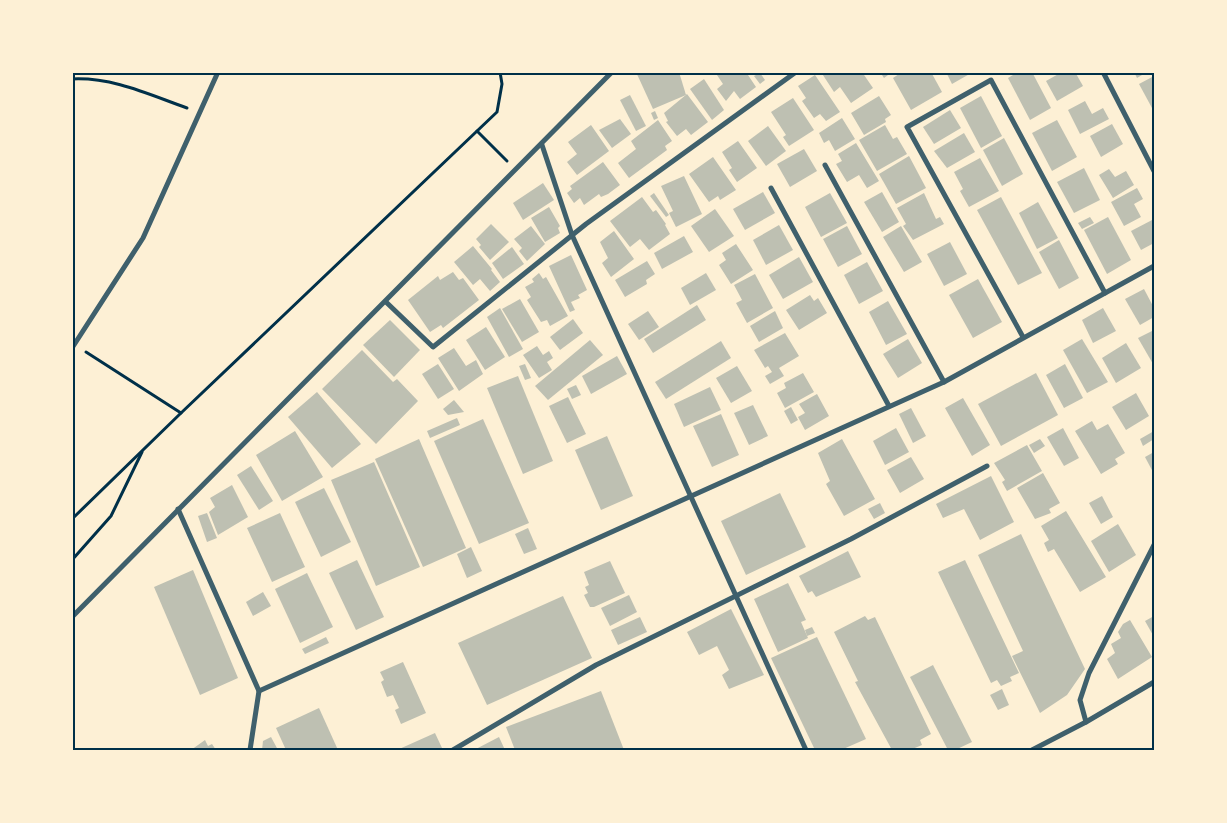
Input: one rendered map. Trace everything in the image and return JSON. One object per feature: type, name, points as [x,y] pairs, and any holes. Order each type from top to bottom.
[{"type":"street","points":[[74,347],[143,238],[218,72]]},
{"type":"street","points":[[72,617],[542,145],[612,72]]},
{"type":"street","points":[[386,302],[433,347],[572,235],[796,72]]},
{"type":"street","points":[[1103,72],[1154,171]]},
{"type":"street","points":[[1023,337],[906,127],[991,80],[1105,293]]},
{"type":"street","points":[[542,145],[572,235],[806,750]]},
{"type":"street","points":[[825,165],[944,382]]},
{"type":"street","points":[[771,188],[889,406]]},
{"type":"street","points":[[259,691],[690,494],[944,382],[1154,266]]},
{"type":"street","points":[[453,750],[596,665],[860,535],[987,466]]},
{"type":"street","points":[[178,509],[259,691],[250,750]]},
{"type":"street","points":[[1086,722],[1080,700],[1088,673],[1154,544]]},
{"type":"street","points":[[1032,750],[1086,722],[1154,682]]},
{"type":"path","points":[[72,520],[181,413],[497,112],[502,84],[500,72]]},
{"type":"path","points":[[72,79],[89,78],[110,81],[199,112]]},
{"type":"path","points":[[477,131],[516,170]]},
{"type":"path","points":[[74,347],[181,413]]},
{"type":"path","points":[[72,560],[111,516],[144,450]]},
{"type":"building","points":[[636,72],[679,72],[686,95],[653,109]]},
{"type":"building","points":[[715,72],[746,72],[756,87],[740,99],[734,91],[726,101],[717,89],[723,84]]},
{"type":"building","points":[[821,72],[862,72],[873,88],[851,103],[840,87],[834,92]]},
{"type":"building","points":[[880,72],[892,72],[884,78]]},
{"type":"building","points":[[902,72],[931,72],[942,92],[911,110],[893,78]]},
{"type":"building","points":[[946,72],[973,72],[952,84]]},
{"type":"building","points":[[1018,72],[1032,72],[1051,108],[1030,120],[1008,78]]},
{"type":"building","points":[[1062,72],[1075,72],[1083,86],[1057,101],[1046,81]]},
{"type":"building","points":[[1134,72],[1147,72],[1137,78]]},
{"type":"building","points":[[760,73],[765,80],[760,84],[754,76]]},
{"type":"building","points":[[815,75],[840,112],[826,121],[820,114],[814,118],[802,101],[806,98],[798,86]]},
{"type":"building","points":[[1154,76],[1154,106],[1152,108],[1139,84]]},
{"type":"building","points":[[704,79],[724,110],[712,120],[690,89]]},
{"type":"building","points":[[687,94],[708,122],[691,135],[686,129],[677,136],[666,122],[668,121],[664,113]]},
{"type":"building","points":[[630,95],[646,126],[636,131],[620,100]]},
{"type":"building","points":[[879,96],[891,115],[885,119],[886,122],[864,135],[851,113]]},
{"type":"building","points":[[981,96],[1002,136],[981,148],[960,108]]},
{"type":"building","points":[[793,98],[814,130],[789,146],[783,137],[786,135],[771,112]]},
{"type":"building","points":[[1085,101],[1092,114],[1103,108],[1109,119],[1080,134],[1068,110]]},
{"type":"building","points":[[950,110],[961,128],[934,144],[923,127]]},
{"type":"building","points":[[655,111],[658,118],[654,120],[651,113]]},
{"type":"building","points":[[842,118],[855,139],[835,151],[829,140],[824,143],[819,133]]},
{"type":"building","points":[[620,119],[631,134],[612,148],[599,130]]},
{"type":"building","points":[[658,120],[672,141],[665,146],[667,150],[629,178],[618,163],[636,149],[631,141]]},
{"type":"building","points":[[1057,120],[1077,157],[1052,171],[1032,133]]},
{"type":"building","points":[[1112,124],[1123,144],[1101,157],[1090,136]]},
{"type":"building","points":[[591,125],[609,151],[577,175],[567,162],[577,154],[568,142]]},
{"type":"building","points":[[885,125],[893,139],[897,137],[907,154],[877,171],[859,140]]},
{"type":"building","points":[[768,126],[786,151],[766,166],[748,141]]},
{"type":"building","points":[[964,133],[975,152],[947,168],[934,151]]},
{"type":"building","points":[[1004,138],[1023,174],[1002,186],[983,150]]},
{"type":"building","points":[[738,141],[757,168],[737,182],[729,170],[732,168],[722,152]]},
{"type":"building","points":[[856,143],[879,181],[867,188],[859,175],[847,182],[836,164],[842,161],[838,154]]},
{"type":"building","points":[[804,149],[817,171],[790,187],[777,164]]},
{"type":"building","points":[[909,156],[926,188],[896,204],[879,174]]},
{"type":"building","points":[[713,157],[736,190],[720,200],[718,196],[709,202],[689,174]]},
{"type":"building","points":[[980,158],[999,191],[969,207],[960,191],[963,189],[954,172]]},
{"type":"building","points":[[603,162],[620,185],[601,197],[599,194],[584,205],[580,198],[574,203],[567,193],[572,189],[570,186]]},
{"type":"building","points":[[1084,168],[1100,200],[1074,213],[1057,182]]},
{"type":"building","points":[[1109,169],[1115,177],[1126,171],[1134,185],[1113,198],[1099,175]]},
{"type":"building","points":[[684,176],[702,214],[676,227],[669,213],[673,211],[661,186]]},
{"type":"building","points":[[543,183],[554,200],[523,220],[513,203]]},
{"type":"building","points":[[1137,188],[1143,199],[1134,204],[1141,217],[1124,226],[1111,202]]},
{"type":"building","points":[[763,192],[775,213],[745,230],[733,209]]},
{"type":"building","points":[[882,192],[899,222],[882,232],[864,202]]},
{"type":"building","points":[[654,193],[669,215],[666,217],[650,196]]},
{"type":"building","points":[[830,193],[847,223],[821,237],[805,207]]},
{"type":"building","points":[[924,193],[936,219],[940,217],[944,224],[913,240],[903,226],[906,224],[897,208]]},
{"type":"building","points":[[642,197],[653,212],[656,210],[666,224],[670,234],[649,250],[640,239],[630,247],[610,221]]},
{"type":"building","points":[[1001,197],[1042,273],[1018,285],[977,210]]},
{"type":"building","points":[[1038,202],[1058,238],[1037,249],[1019,213]]},
{"type":"building","points":[[549,207],[560,226],[558,228],[560,233],[545,242],[531,218]]},
{"type":"building","points":[[715,209],[734,236],[709,252],[691,226]]},
{"type":"building","points":[[1090,217],[1094,223],[1082,229],[1078,223]]},
{"type":"building","points":[[1108,217],[1131,260],[1107,274],[1084,230]]},
{"type":"building","points":[[1154,219],[1154,243],[1141,250],[1131,231]]},
{"type":"building","points":[[491,224],[509,242],[490,260],[479,247],[481,245],[476,239]]},
{"type":"building","points":[[779,225],[793,250],[766,265],[753,240]]},
{"type":"building","points":[[531,226],[545,244],[527,261],[519,251],[522,248],[514,239]]},
{"type":"building","points":[[847,226],[862,254],[838,267],[823,239]]},
{"type":"building","points":[[901,226],[922,262],[904,272],[883,237]]},
{"type":"building","points":[[614,231],[634,259],[611,277],[602,263],[608,258],[600,242]]},
{"type":"building","points":[[684,236],[693,252],[662,269],[654,253]]},
{"type":"building","points":[[1059,240],[1079,278],[1059,289],[1039,252]]},
{"type":"building","points":[[950,242],[967,274],[944,286],[927,254]]},
{"type":"building","points":[[736,244],[753,270],[731,284],[719,265],[726,260],[722,253]]},
{"type":"building","points":[[473,246],[500,282],[490,291],[480,279],[473,285],[454,262]]},
{"type":"building","points":[[512,247],[524,264],[503,279],[492,263]]},
{"type":"building","points":[[571,255],[587,290],[578,295],[580,298],[571,302],[575,310],[570,312],[549,266]]},
{"type":"building","points":[[799,257],[813,282],[783,299],[769,275]]},
{"type":"building","points":[[647,261],[655,274],[646,280],[647,284],[625,297],[615,280]]},
{"type":"building","points":[[867,262],[883,291],[859,304],[844,275]]},
{"type":"building","points":[[453,272],[459,280],[463,278],[479,300],[443,328],[441,325],[430,332],[408,300],[438,276],[440,280]]},
{"type":"building","points":[[539,273],[543,279],[546,277],[568,316],[550,326],[547,320],[541,322],[527,300],[531,297],[525,287],[534,282],[532,279]]},
{"type":"building","points":[[706,273],[716,290],[690,305],[681,288]]},
{"type":"building","points":[[755,274],[773,308],[747,323],[736,303],[742,300],[734,285]]},
{"type":"building","points":[[978,279],[1002,322],[973,338],[949,295]]},
{"type":"building","points":[[1144,289],[1154,308],[1154,317],[1140,325],[1125,299]]},
{"type":"building","points":[[810,295],[814,301],[818,298],[827,313],[799,330],[786,310]]},
{"type":"building","points":[[520,299],[539,332],[522,342],[502,309]]},
{"type":"building","points":[[888,301],[907,334],[886,345],[869,312]]},
{"type":"building","points":[[697,305],[706,320],[653,353],[644,339]]},
{"type":"building","points":[[500,308],[523,349],[509,357],[487,317]]},
{"type":"building","points":[[1103,308],[1116,331],[1093,343],[1082,320]]},
{"type":"building","points":[[648,311],[659,327],[639,340],[628,324]]},
{"type":"building","points":[[775,311],[783,328],[759,342],[750,326]]},
{"type":"building","points":[[573,319],[583,333],[560,350],[550,337]]},
{"type":"building","points":[[390,320],[420,350],[394,377],[363,345]]},
{"type":"building","points":[[486,327],[505,357],[485,370],[466,340]]},
{"type":"building","points":[[1154,330],[1154,363],[1153,364],[1138,338]]},
{"type":"building","points":[[785,333],[799,356],[779,368],[784,376],[770,384],[765,376],[772,372],[768,366],[765,368],[754,350]]},
{"type":"building","points":[[908,339],[922,363],[898,378],[883,354]]},
{"type":"building","points":[[1082,339],[1108,382],[1087,393],[1063,350]]},
{"type":"building","points":[[590,340],[603,355],[548,400],[535,386]]},
{"type":"building","points":[[721,341],[731,358],[666,399],[655,382]]},
{"type":"building","points":[[1126,343],[1141,368],[1116,383],[1102,358]]},
{"type":"building","points":[[537,346],[543,355],[549,351],[553,358],[547,362],[552,370],[539,378],[523,355]]},
{"type":"building","points":[[454,348],[466,366],[476,360],[483,374],[459,391],[438,358]]},
{"type":"building","points":[[362,350],[393,382],[397,379],[418,401],[376,444],[322,389]]},
{"type":"building","points":[[617,356],[627,374],[591,394],[582,376]]},
{"type":"building","points":[[438,364],[454,389],[438,399],[422,374]]},
{"type":"building","points":[[525,364],[531,378],[525,380],[519,366]]},
{"type":"building","points":[[1065,364],[1083,398],[1064,408],[1046,375]]},
{"type":"building","points":[[737,366],[752,391],[731,403],[716,378]]},
{"type":"building","points":[[803,373],[814,392],[785,408],[777,393],[786,388],[784,383]]},
{"type":"building","points":[[1036,373],[1058,415],[1001,446],[978,404]]},
{"type":"building","points":[[518,376],[553,461],[523,474],[487,388]]},
{"type":"building","points":[[576,385],[581,395],[572,399],[567,389]]},
{"type":"building","points":[[710,387],[721,410],[684,427],[674,404]]},
{"type":"building","points":[[317,392],[361,444],[332,468],[288,417]]},
{"type":"building","points":[[1136,393],[1149,416],[1126,430],[1112,407]]},
{"type":"building","points":[[817,394],[829,416],[805,430],[798,417],[805,413],[799,404]]},
{"type":"building","points":[[568,397],[586,434],[567,443],[549,406]]},
{"type":"building","points":[[963,398],[990,445],[972,456],[945,408]]},
{"type":"building","points":[[454,400],[464,412],[448,415],[443,409]]},
{"type":"building","points":[[753,405],[768,436],[749,445],[734,413]]},
{"type":"building","points":[[791,407],[798,420],[791,424],[784,411]]},
{"type":"building","points":[[911,408],[926,436],[913,443],[899,414]]},
{"type":"building","points":[[721,414],[739,455],[712,467],[693,426]]},
{"type":"building","points":[[457,418],[460,425],[430,438],[427,431]]},
{"type":"building","points":[[483,419],[529,523],[479,544],[434,441]]},
{"type":"building","points":[[1092,421],[1097,430],[1108,424],[1125,453],[1115,459],[1118,464],[1101,474],[1075,431]]},
{"type":"building","points":[[896,428],[909,452],[885,465],[873,441]]},
{"type":"building","points":[[1063,428],[1079,458],[1064,466],[1047,437]]},
{"type":"building","points":[[295,431],[323,477],[282,501],[256,455]]},
{"type":"building","points":[[1154,431],[1154,439],[1143,446],[1140,439]]},
{"type":"building","points":[[607,436],[633,496],[601,510],[575,450]]},
{"type":"building","points":[[419,439],[466,548],[423,567],[375,459]]},
{"type":"building","points":[[842,439],[875,499],[844,516],[826,484],[830,481],[818,453]]},
{"type":"building","points":[[1040,439],[1045,446],[1034,453],[1029,445]]},
{"type":"building","points":[[1027,445],[1042,471],[1007,491],[1002,482],[1005,480],[994,463]]},
{"type":"building","points":[[1154,452],[1154,474],[1145,457]]},
{"type":"building","points":[[911,457],[924,479],[900,493],[887,470]]},
{"type":"building","points":[[374,462],[420,567],[376,586],[331,480]]},
{"type":"building","points":[[251,466],[273,501],[259,510],[237,475]]},
{"type":"building","points":[[1043,473],[1060,503],[1049,509],[1051,513],[1035,519],[1017,488]]},
{"type":"building","points":[[991,476],[1014,522],[980,540],[964,509],[943,518],[936,504]]},
{"type":"building","points":[[232,485],[248,517],[218,535],[209,512],[215,507],[210,498]]},
{"type":"building","points":[[324,488],[351,542],[321,557],[295,502]]},
{"type":"building","points":[[780,493],[806,547],[746,575],[721,521]]},
{"type":"building","points":[[1102,496],[1113,517],[1101,524],[1089,503]]},
{"type":"building","points":[[880,503],[885,513],[874,519],[868,509]]},
{"type":"building","points":[[1066,511],[1106,577],[1080,592],[1054,549],[1048,552],[1044,543],[1049,540],[1041,526]]},
{"type":"building","points":[[207,513],[217,538],[207,542],[198,516]]},
{"type":"building","points":[[280,513],[305,567],[272,582],[247,528]]},
{"type":"building","points":[[1118,524],[1136,555],[1109,572],[1091,541]]},
{"type":"building","points":[[528,528],[537,549],[524,554],[515,534]]},
{"type":"building","points":[[1021,534],[1085,669],[1067,695],[1040,713],[1012,656],[1023,651],[978,555]]},
{"type":"building","points":[[471,547],[482,571],[467,578],[457,554]]},
{"type":"building","points":[[848,551],[861,577],[816,597],[812,591],[808,593],[799,576]]},
{"type":"building","points":[[357,560],[384,617],[356,630],[329,573]]},
{"type":"building","points":[[965,560],[1019,673],[1010,677],[1012,681],[1001,686],[997,680],[991,683],[938,572]]},
{"type":"building","points":[[610,561],[625,593],[590,607],[584,595],[588,593],[585,587],[589,585],[584,572]]},
{"type":"building","points":[[193,570],[238,678],[200,695],[154,587]]},
{"type":"building","points":[[307,573],[333,627],[300,643],[275,589]]},
{"type":"building","points":[[788,583],[806,620],[801,622],[808,638],[778,652],[754,599]]},
{"type":"building","points":[[263,592],[271,606],[253,616],[246,602]]},
{"type":"building","points":[[629,595],[637,612],[610,626],[601,608]]},
{"type":"building","points":[[563,596],[592,658],[487,705],[458,643]]},
{"type":"building","points":[[731,609],[764,675],[729,689],[722,675],[729,670],[717,646],[699,655],[687,632]]},
{"type":"building","points":[[865,616],[868,620],[875,617],[931,734],[920,740],[922,745],[910,750],[892,750],[855,682],[858,681],[834,632]]},
{"type":"building","points":[[1154,616],[1154,637],[1145,621]]},
{"type":"building","points":[[640,617],[647,632],[618,645],[611,630]]},
{"type":"building","points":[[1130,620],[1152,657],[1118,679],[1107,659],[1115,653],[1111,644],[1121,638],[1118,632],[1123,624]]},
{"type":"building","points":[[812,627],[815,633],[807,636],[805,630]]},
{"type":"building","points":[[326,637],[329,643],[305,654],[302,649]]},
{"type":"building","points":[[817,637],[866,739],[841,750],[815,750],[771,658]]},
{"type":"building","points":[[403,662],[426,713],[401,724],[395,710],[399,708],[393,695],[387,697],[381,682],[384,680],[380,672]]},
{"type":"building","points":[[933,665],[972,742],[955,750],[948,750],[910,677]]},
{"type":"building","points":[[1002,689],[1009,705],[998,710],[990,695]]},
{"type":"building","points":[[601,691],[624,750],[515,750],[506,727]]},
{"type":"building","points":[[319,708],[338,750],[286,750],[276,728]]},
{"type":"building","points":[[435,733],[442,748],[437,750],[397,750]]},
{"type":"building","points":[[271,737],[278,750],[262,750],[263,741]]},
{"type":"building","points":[[499,737],[505,750],[474,750]]},
{"type":"building","points":[[205,740],[208,746],[212,744],[216,750],[191,750]]}]
